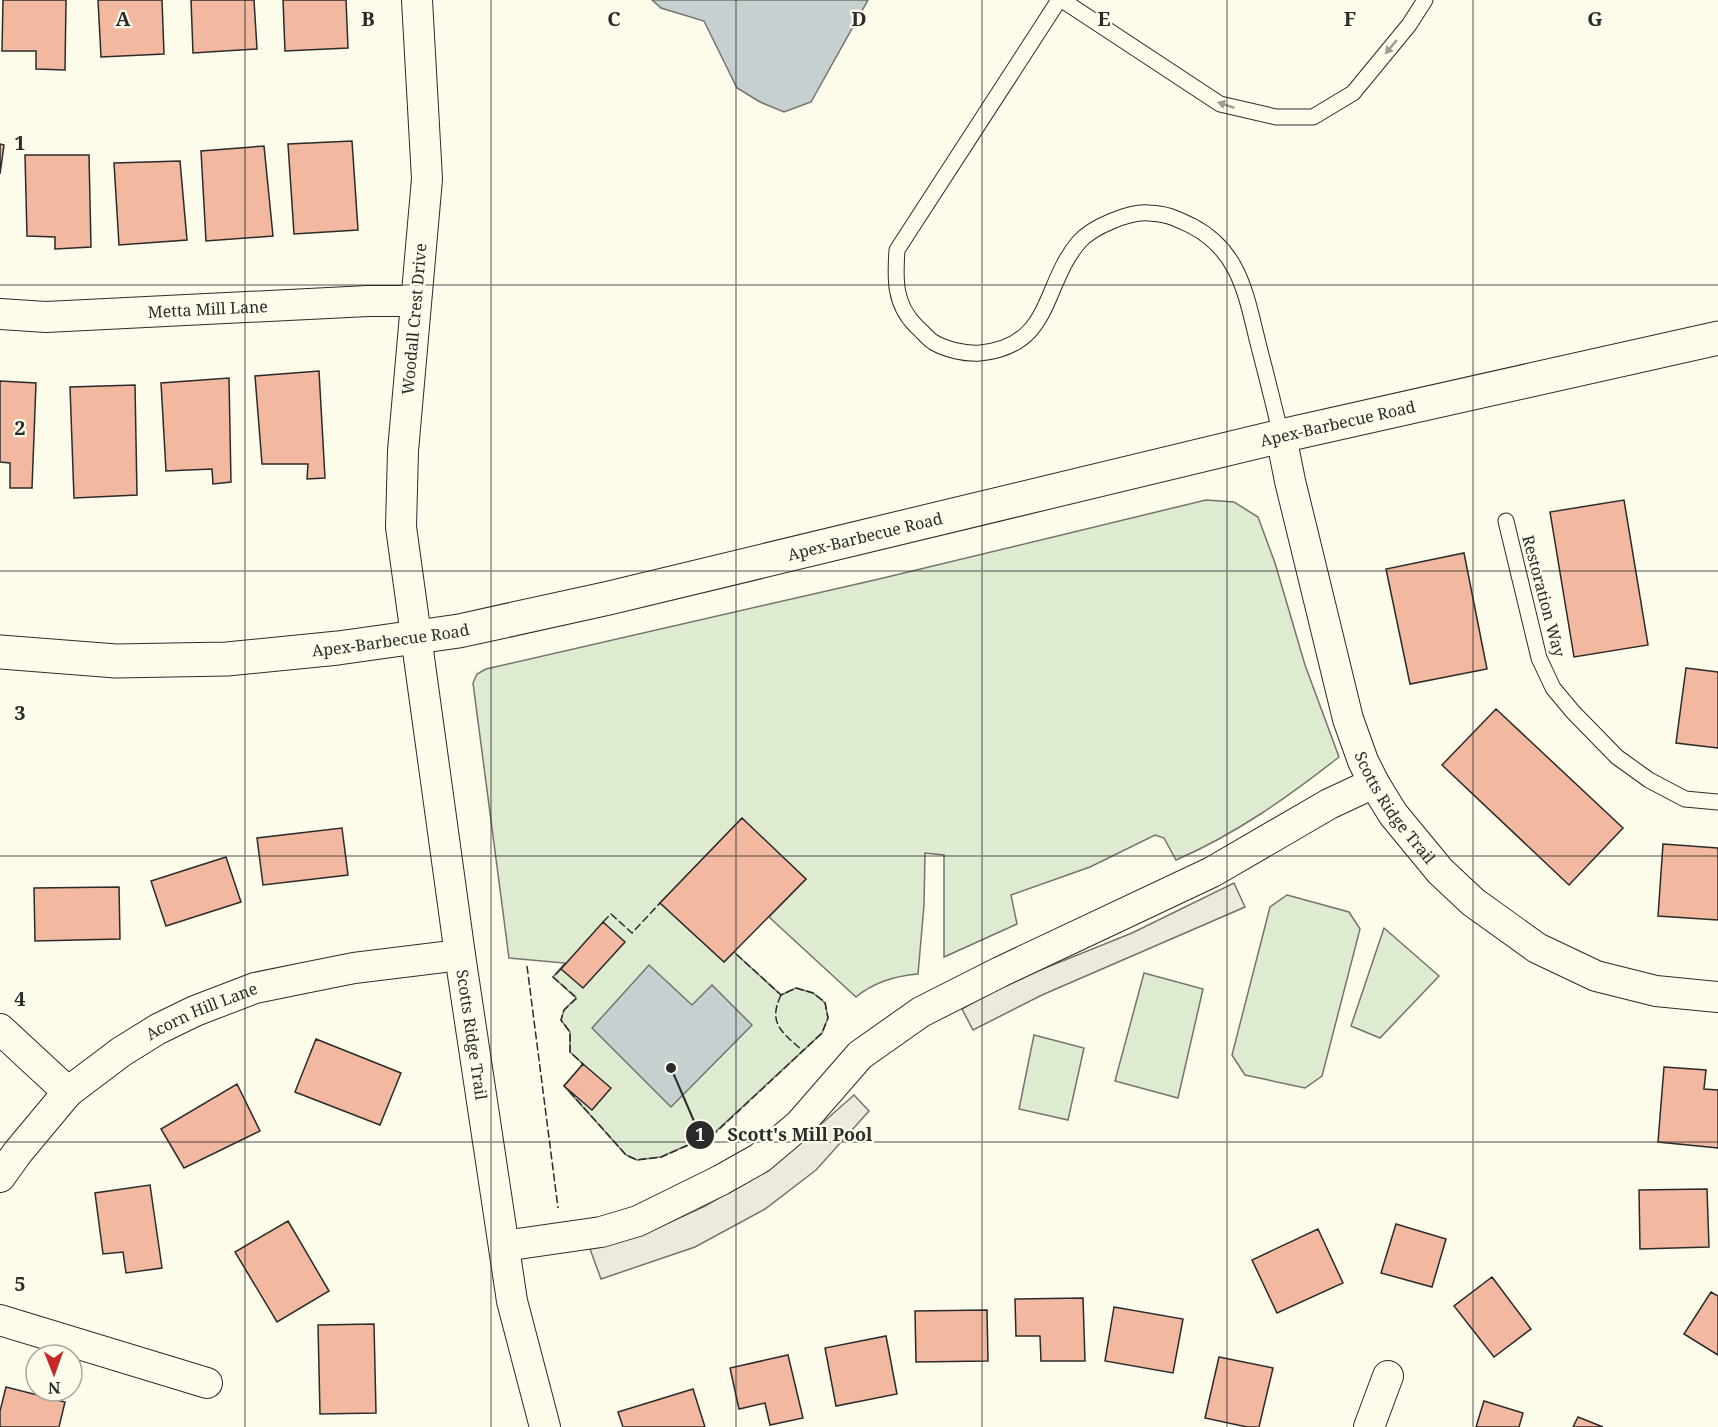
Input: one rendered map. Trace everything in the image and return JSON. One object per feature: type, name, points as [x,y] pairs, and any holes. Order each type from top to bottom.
[{"type":"street","name":"Woodall Crest Drive","points":[[417,0],[427,179],[415,301],[400,507],[402,545],[417,638]]},
{"type":"street","name":"Metta Mill Lane","points":[[0,314],[46,317],[368,301],[415,301]]},
{"type":"street","name":"Apex-Barbecue Road","points":[[0,652],[116,661],[227,659],[338,648],[459,631],[609,598],[1281,436],[1718,338]]},
{"type":"street","name":"Scotts Ridge Trail","points":[[1281,436],[1295,504],[1348,719],[1363,761],[1393,814],[1440,871],[1473,902],[1537,948],[1596,976],[1656,991],[1718,997]]},
{"type":"street","name":"Scotts Ridge Trail","points":[[417,638],[460,955],[512,1301],[545,1427]]},
{"type":"street","points":[[504,1246],[601,1232],[638,1221],[721,1180],[760,1158],[799,1125],[860,1055],[921,1012],[1212,872],[1329,804],[1374,783]]},
{"type":"street","name":"Acorn Hill Lane","points":[[0,1177],[68,1092],[121,1052],[158,1029],[195,1011],[255,988],[354,968],[460,955]]},
{"type":"street","points":[[0,1029],[68,1092]]},
{"type":"street","points":[[0,1320],[207,1383]]},
{"type":"street","points":[[1369,1427],[1388,1376]]},
{"type":"lane","points":[[1281,436],[1247,297],[1238,272],[1223,250],[1203,232],[1168,214],[1144,213],[1123,217],[1101,226],[1080,240],[1063,266],[1037,323],[1014,345],[994,351],[967,354],[932,341],[912,322],[900,301],[895,279],[897,250],[1060,0],[1220,105],[1276,117],[1313,117],[1353,93],[1409,25],[1425,0]]},
{"type":"lane","name":"Restoration Way","points":[[1506,521],[1539,658],[1553,688],[1617,757],[1649,780],[1685,799],[1718,802]]},
{"type":"green space","points":[[1206,500],[1234,502],[1258,517],[1275,563],[1305,665],[1339,757],[1261,814],[1220,839],[1176,860],[1164,838],[1155,835],[1090,867],[1011,895],[1017,924],[944,957],[944,855],[925,853],[924,905],[918,974],[885,981],[870,987],[856,997],[769,917],[806,879],[741,819],[660,903],[724,962],[734,952],[781,995],[796,988],[813,993],[825,1003],[828,1018],[822,1033],[714,1133],[661,1157],[637,1160],[626,1155],[564,1086],[583,1064],[570,1052],[570,1032],[561,1020],[564,1010],[576,998],[553,977],[565,963],[509,958],[473,683],[477,674],[486,669],[879,579]]},
{"type":"green space","points":[[1287,895],[1349,912],[1360,929],[1322,1076],[1305,1088],[1245,1075],[1232,1055],[1270,907]]},
{"type":"green space","points":[[1384,928],[1439,976],[1380,1038],[1351,1026]]},
{"type":"green space","points":[[1144,973],[1203,989],[1178,1098],[1115,1081]]},
{"type":"green space","points":[[1034,1035],[1084,1048],[1068,1120],[1019,1109]]},
{"type":"shaded area","points":[[652,0],[868,0],[811,102],[784,112],[760,102],[737,88],[704,21],[661,8]]},
{"type":"shaded area","points":[[1234,883],[1245,907],[1042,995],[973,1030],[962,1009],[1003,985],[1132,933]]},
{"type":"shaded area","points":[[649,965],[692,1005],[712,985],[752,1025],[671,1107],[592,1028]]},
{"type":"shaded area","points":[[854,1095],[869,1111],[816,1170],[765,1209],[695,1247],[601,1279],[590,1249],[640,1236],[705,1206],[774,1166]]},
{"type":"building","points":[[3,0],[66,0],[65,70],[36,69],[36,51],[2,51]]},
{"type":"building","points":[[98,0],[162,0],[164,54],[101,57]]},
{"type":"building","points":[[191,0],[254,0],[257,49],[193,53]]},
{"type":"building","points":[[283,0],[346,0],[348,48],[285,51]]},
{"type":"building","points":[[352,141],[358,230],[294,234],[288,144]]},
{"type":"building","points":[[0,144],[4,145],[0,174]]},
{"type":"building","points":[[264,146],[273,236],[206,241],[201,151]]},
{"type":"building","points":[[25,155],[89,155],[91,247],[55,249],[55,237],[27,236]]},
{"type":"building","points":[[180,161],[187,240],[119,245],[114,163]]},
{"type":"building","points":[[319,371],[325,478],[307,479],[308,464],[262,464],[255,376]]},
{"type":"building","points":[[229,378],[231,482],[213,484],[212,469],[166,471],[161,383]]},
{"type":"building","points":[[0,381],[36,383],[32,488],[10,488],[10,463],[0,462]]},
{"type":"building","points":[[135,385],[137,495],[74,498],[70,387]]},
{"type":"building","points":[[1624,500],[1648,645],[1574,657],[1550,512]]},
{"type":"building","points":[[1464,553],[1487,669],[1410,684],[1386,569]]},
{"type":"building","points":[[1686,668],[1718,672],[1718,748],[1676,743]]},
{"type":"building","points":[[1496,709],[1623,828],[1569,885],[1442,765]]},
{"type":"building","points":[[742,818],[806,879],[724,962],[660,903]]},
{"type":"building","points":[[342,828],[348,875],[263,885],[257,838]]},
{"type":"building","points":[[1663,844],[1718,848],[1718,920],[1658,916]]},
{"type":"building","points":[[226,857],[241,902],[166,926],[151,881]]},
{"type":"building","points":[[119,887],[120,939],[35,941],[34,888]]},
{"type":"building","points":[[603,922],[625,942],[583,988],[561,969]]},
{"type":"building","points":[[316,1039],[401,1073],[380,1125],[295,1092]]},
{"type":"building","points":[[583,1064],[611,1088],[592,1110],[564,1086]]},
{"type":"building","points":[[1664,1067],[1706,1070],[1704,1089],[1718,1090],[1718,1148],[1658,1142]]},
{"type":"building","points":[[237,1084],[260,1131],[184,1168],[161,1129]]},
{"type":"building","points":[[150,1185],[162,1268],[126,1273],[123,1252],[103,1254],[95,1193]]},
{"type":"building","points":[[1707,1189],[1709,1247],[1640,1249],[1639,1190]]},
{"type":"building","points":[[288,1221],[329,1291],[277,1322],[235,1252]]},
{"type":"building","points":[[1396,1224],[1446,1239],[1432,1287],[1381,1273]]},
{"type":"building","points":[[1318,1229],[1343,1283],[1277,1313],[1252,1260]]},
{"type":"building","points":[[1492,1277],[1531,1329],[1494,1357],[1454,1306]]},
{"type":"building","points":[[1711,1292],[1718,1296],[1718,1355],[1684,1334]]},
{"type":"building","points":[[1083,1298],[1085,1361],[1041,1361],[1040,1336],[1016,1336],[1015,1299]]},
{"type":"building","points":[[1114,1307],[1183,1319],[1173,1373],[1105,1361]]},
{"type":"building","points":[[987,1310],[988,1361],[916,1362],[915,1311]]},
{"type":"building","points":[[374,1324],[376,1413],[320,1414],[318,1325]]},
{"type":"building","points":[[886,1336],[897,1394],[836,1406],[825,1348]]},
{"type":"building","points":[[788,1355],[803,1418],[770,1425],[765,1403],[739,1409],[730,1368]]},
{"type":"building","points":[[1219,1357],[1273,1368],[1259,1427],[1247,1427],[1205,1418]]},
{"type":"building","points":[[6,1387],[24,1392],[24,1403],[65,1403],[59,1427],[0,1427],[0,1411]]},
{"type":"building","points":[[693,1389],[705,1427],[623,1427],[618,1412]]},
{"type":"building","points":[[1484,1401],[1523,1413],[1519,1427],[1476,1427]]},
{"type":"building","points":[[1578,1417],[1603,1427],[1573,1427]]},
{"type":"fence","points":[[603,922],[611,914],[632,933],[660,903]]},
{"type":"fence","points":[[569,1091],[626,1155],[637,1160],[661,1157],[714,1134],[822,1033],[828,1018],[825,1002],[813,993],[796,988],[781,995],[734,952]]},
{"type":"fence","points":[[527,966],[558,1208]]},
{"type":"fence","points":[[561,969],[553,977],[577,998],[564,1010],[561,1020],[570,1032],[570,1052],[583,1064],[581,1066]]},
{"type":"fence","points":[[781,995],[776,1013],[779,1027],[803,1051]]},
{"type":"place","name":"Scott's Mill Pool","points":[[671,1068]]}]
